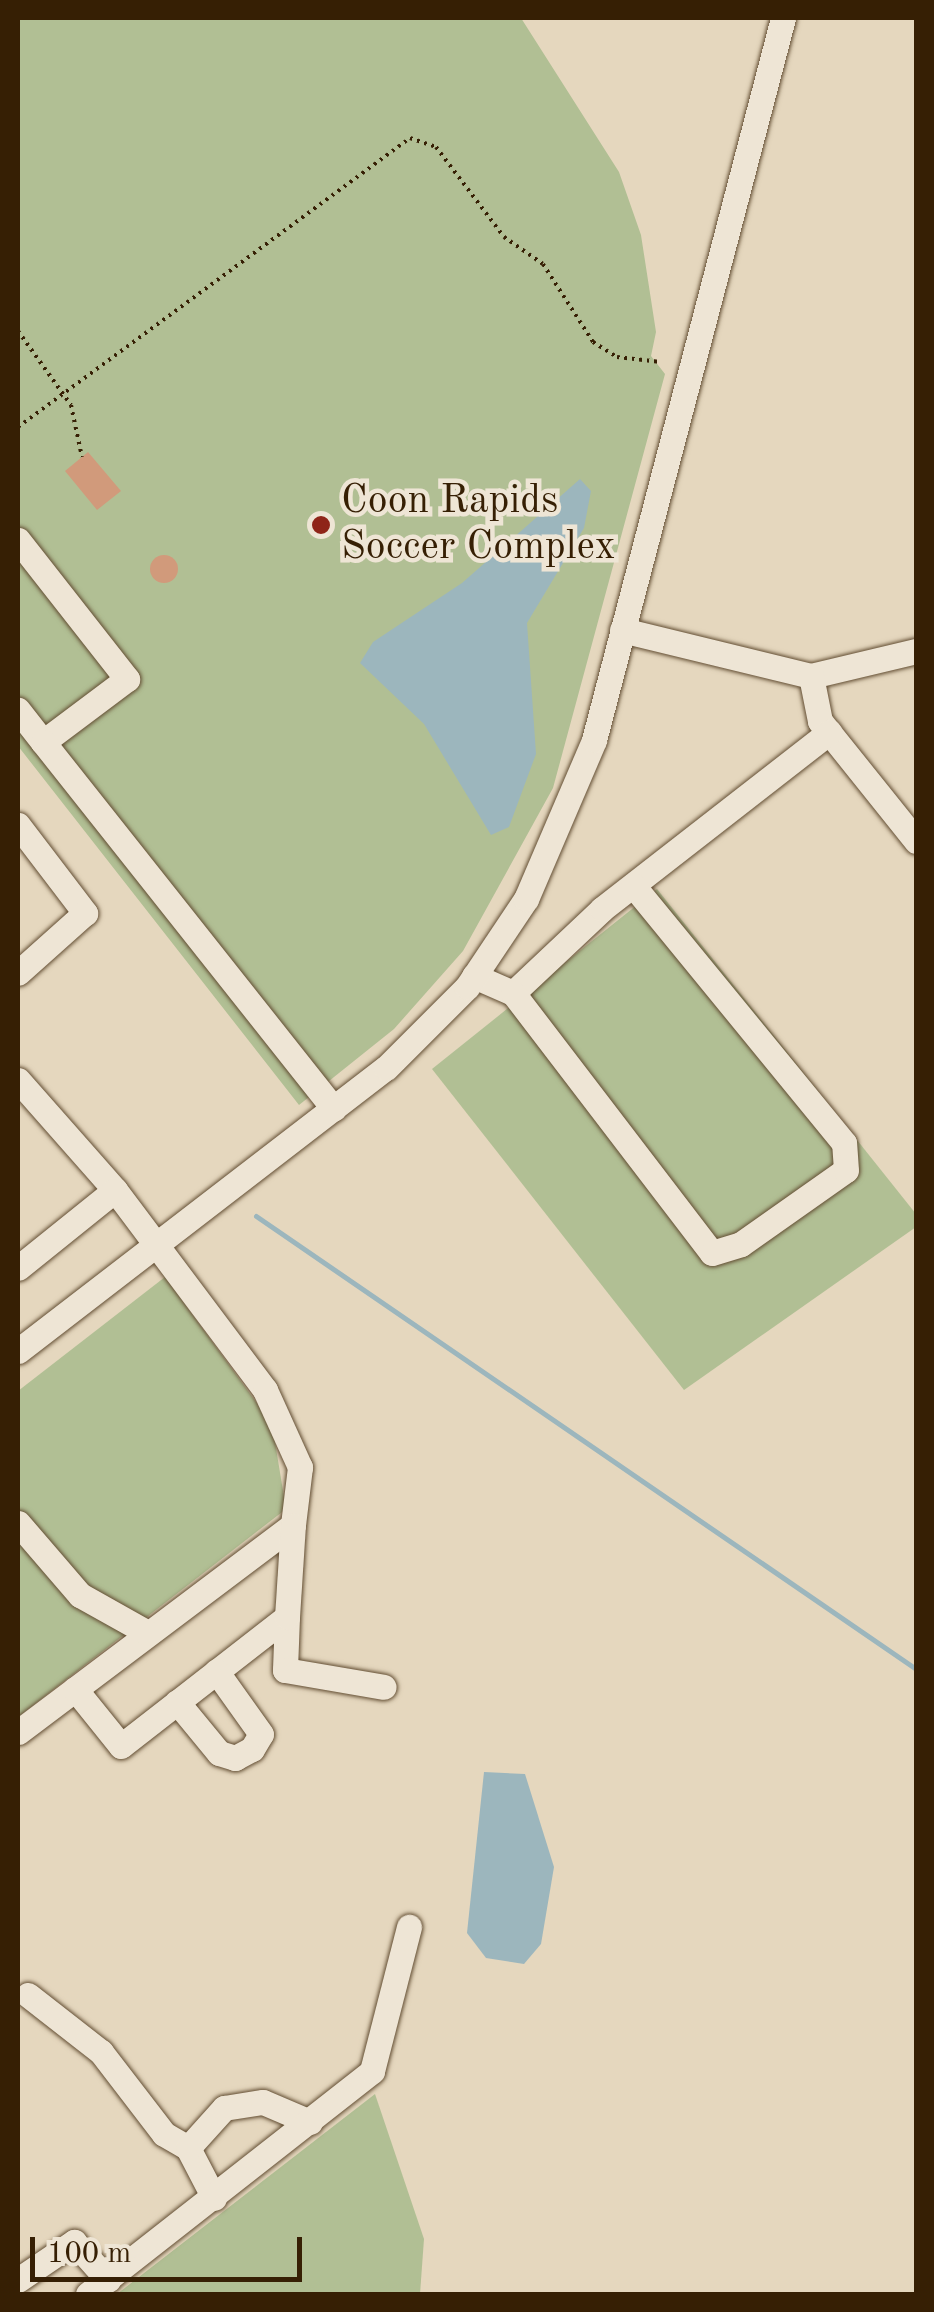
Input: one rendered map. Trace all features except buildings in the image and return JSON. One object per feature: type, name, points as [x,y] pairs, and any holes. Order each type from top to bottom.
[{"type":"street","points":[[18,1351],[334,1110],[474,976],[526,899],[576,798],[784,18]]},
{"type":"street","points":[[18,540],[127,679],[26,725],[334,1110]]},
{"type":"street","points":[[622,630],[810,676],[916,651]]},
{"type":"street","points":[[810,676],[829,732],[916,841]]},
{"type":"street","points":[[513,993],[632,885],[829,732]]},
{"type":"street","points":[[18,825],[85,913],[18,973]]},
{"type":"street","points":[[474,976],[513,993],[712,1253],[742,1244],[846,1170],[844,1144],[632,885]]},
{"type":"street","points":[[18,1080],[116,1190],[288,1436],[300,1468],[285,1670],[384,1687]]},
{"type":"street","points":[[18,1268],[116,1190]]},
{"type":"street","points":[[18,1522],[80,1595],[148,1633]]},
{"type":"street","points":[[18,1732],[293,1525]]},
{"type":"street","points":[[75,1689],[121,1746],[287,1616]]},
{"type":"street","points":[[177,1702],[220,1752],[235,1758],[252,1749],[260,1734],[216,1670]]},
{"type":"street","points":[[18,2280],[74,2242],[98,2287],[372,2072],[409,1927]]},
{"type":"street","points":[[28,1996],[84,2036],[164,2134],[188,2148],[214,2198]]},
{"type":"street","points":[[188,2148],[224,2108],[245,2102],[310,2122]]},
{"type":"path","points":[[18,428],[416,138],[436,148],[514,247],[543,264],[593,342],[617,357],[662,362]]},
{"type":"path","points":[[18,331],[64,394],[82,458]]},
{"type":"green space","name":"Coon Rapids Soccer Complex","points":[[18,18],[521,18],[619,172],[641,235],[656,332],[651,356],[665,374],[553,788],[463,951],[394,1029],[299,1105],[18,746]]},
{"type":"green space","points":[[657,889],[916,1214],[916,1227],[684,1390],[432,1069]]},
{"type":"green space","points":[[165,1277],[272,1424],[286,1509],[18,1717],[18,1391]]},
{"type":"green space","points":[[375,2094],[424,2239],[420,2294],[117,2294]]},
{"type":"water","points":[[580,479],[591,491],[584,528],[527,623],[536,754],[509,827],[491,835],[424,724],[360,663],[373,642],[462,583]]},
{"type":"water","points":[[484,1772],[525,1774],[554,1867],[541,1944],[524,1964],[486,1958],[467,1933]]},
{"type":"waterway","points":[[256,1216],[916,1669]]},
{"type":"place","name":"Coon Rapids Soccer Complex","points":[[321,525]]}]
